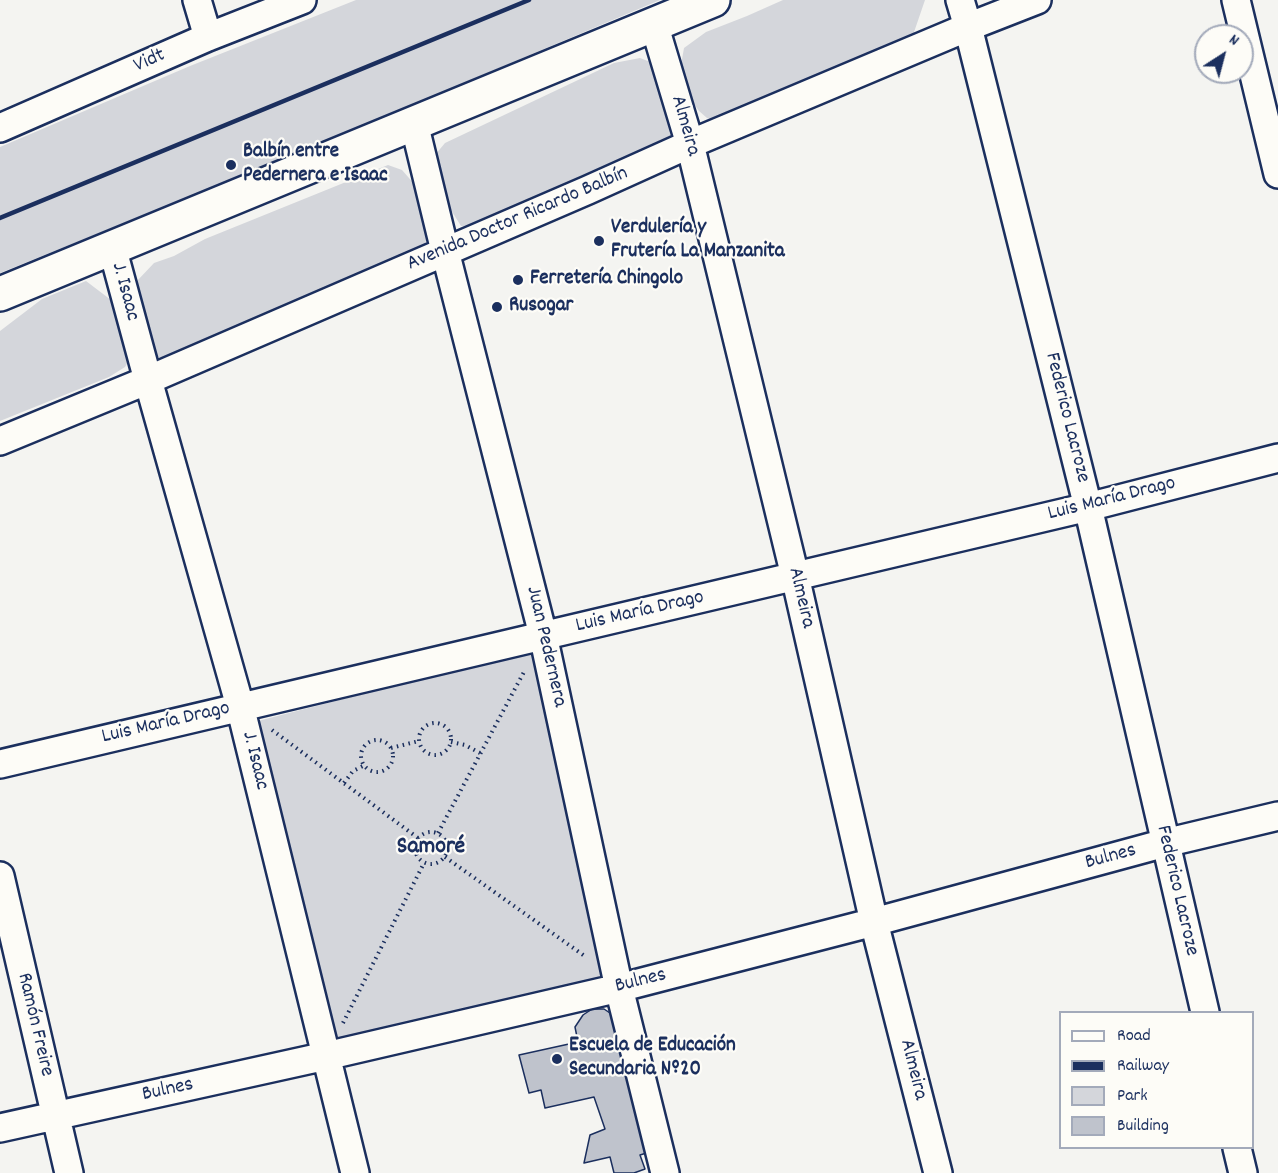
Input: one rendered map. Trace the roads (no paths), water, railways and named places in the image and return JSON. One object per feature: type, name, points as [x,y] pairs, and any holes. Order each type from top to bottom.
[{"type":"main road","points":[[0,294],[713,0]]},
{"type":"street","points":[[197,0],[208,37]]},
{"type":"street","name":"Vidt","points":[[0,128],[208,37],[302,0]]},
{"type":"street","name":"Federico Lacroze","points":[[960,0],[1088,507],[1205,1011]]},
{"type":"street","name":"Avenida Doctor Ricardo Balbín","points":[[0,441],[148,380],[690,144],[1036,0]]},
{"type":"street","points":[[1236,0],[1278,174]]},
{"type":"street","name":"Almeira","points":[[654,24],[690,144],[795,576],[874,922],[938,1173]]},
{"type":"street","name":"Juan Pedernera","points":[[414,123],[543,635],[618,984],[664,1173]]},
{"type":"street","name":"J. Isaac","points":[[112,247],[240,706],[355,1173]]},
{"type":"street","name":"Luis María Drago","points":[[0,764],[1088,507],[1278,458]]},
{"type":"street","name":"Bulnes","points":[[0,1128],[326,1056],[874,922],[1165,843],[1278,816]]},
{"type":"street","name":"Ramón Freire","points":[[0,876],[69,1173]]},
{"type":"street","points":[[1237,1149],[1243,1173]]},
{"type":"railway","points":[[0,218],[529,0]]},
{"type":"place","name":"Balbín entre Pedernera e Isaac","points":[[231,165]]},
{"type":"place","name":"Verdulería y Frutería La Manzanita","points":[[599,241]]},
{"type":"place","name":"Ferretería Chingolo","points":[[518,280]]},
{"type":"place","name":"Rusogar","points":[[497,307]]},
{"type":"place","name":"Escuela de Educación Secundaria Nº20","points":[[557,1059]]},
{"type":"district","name":"Samoré","points":[[431,849]]}]
